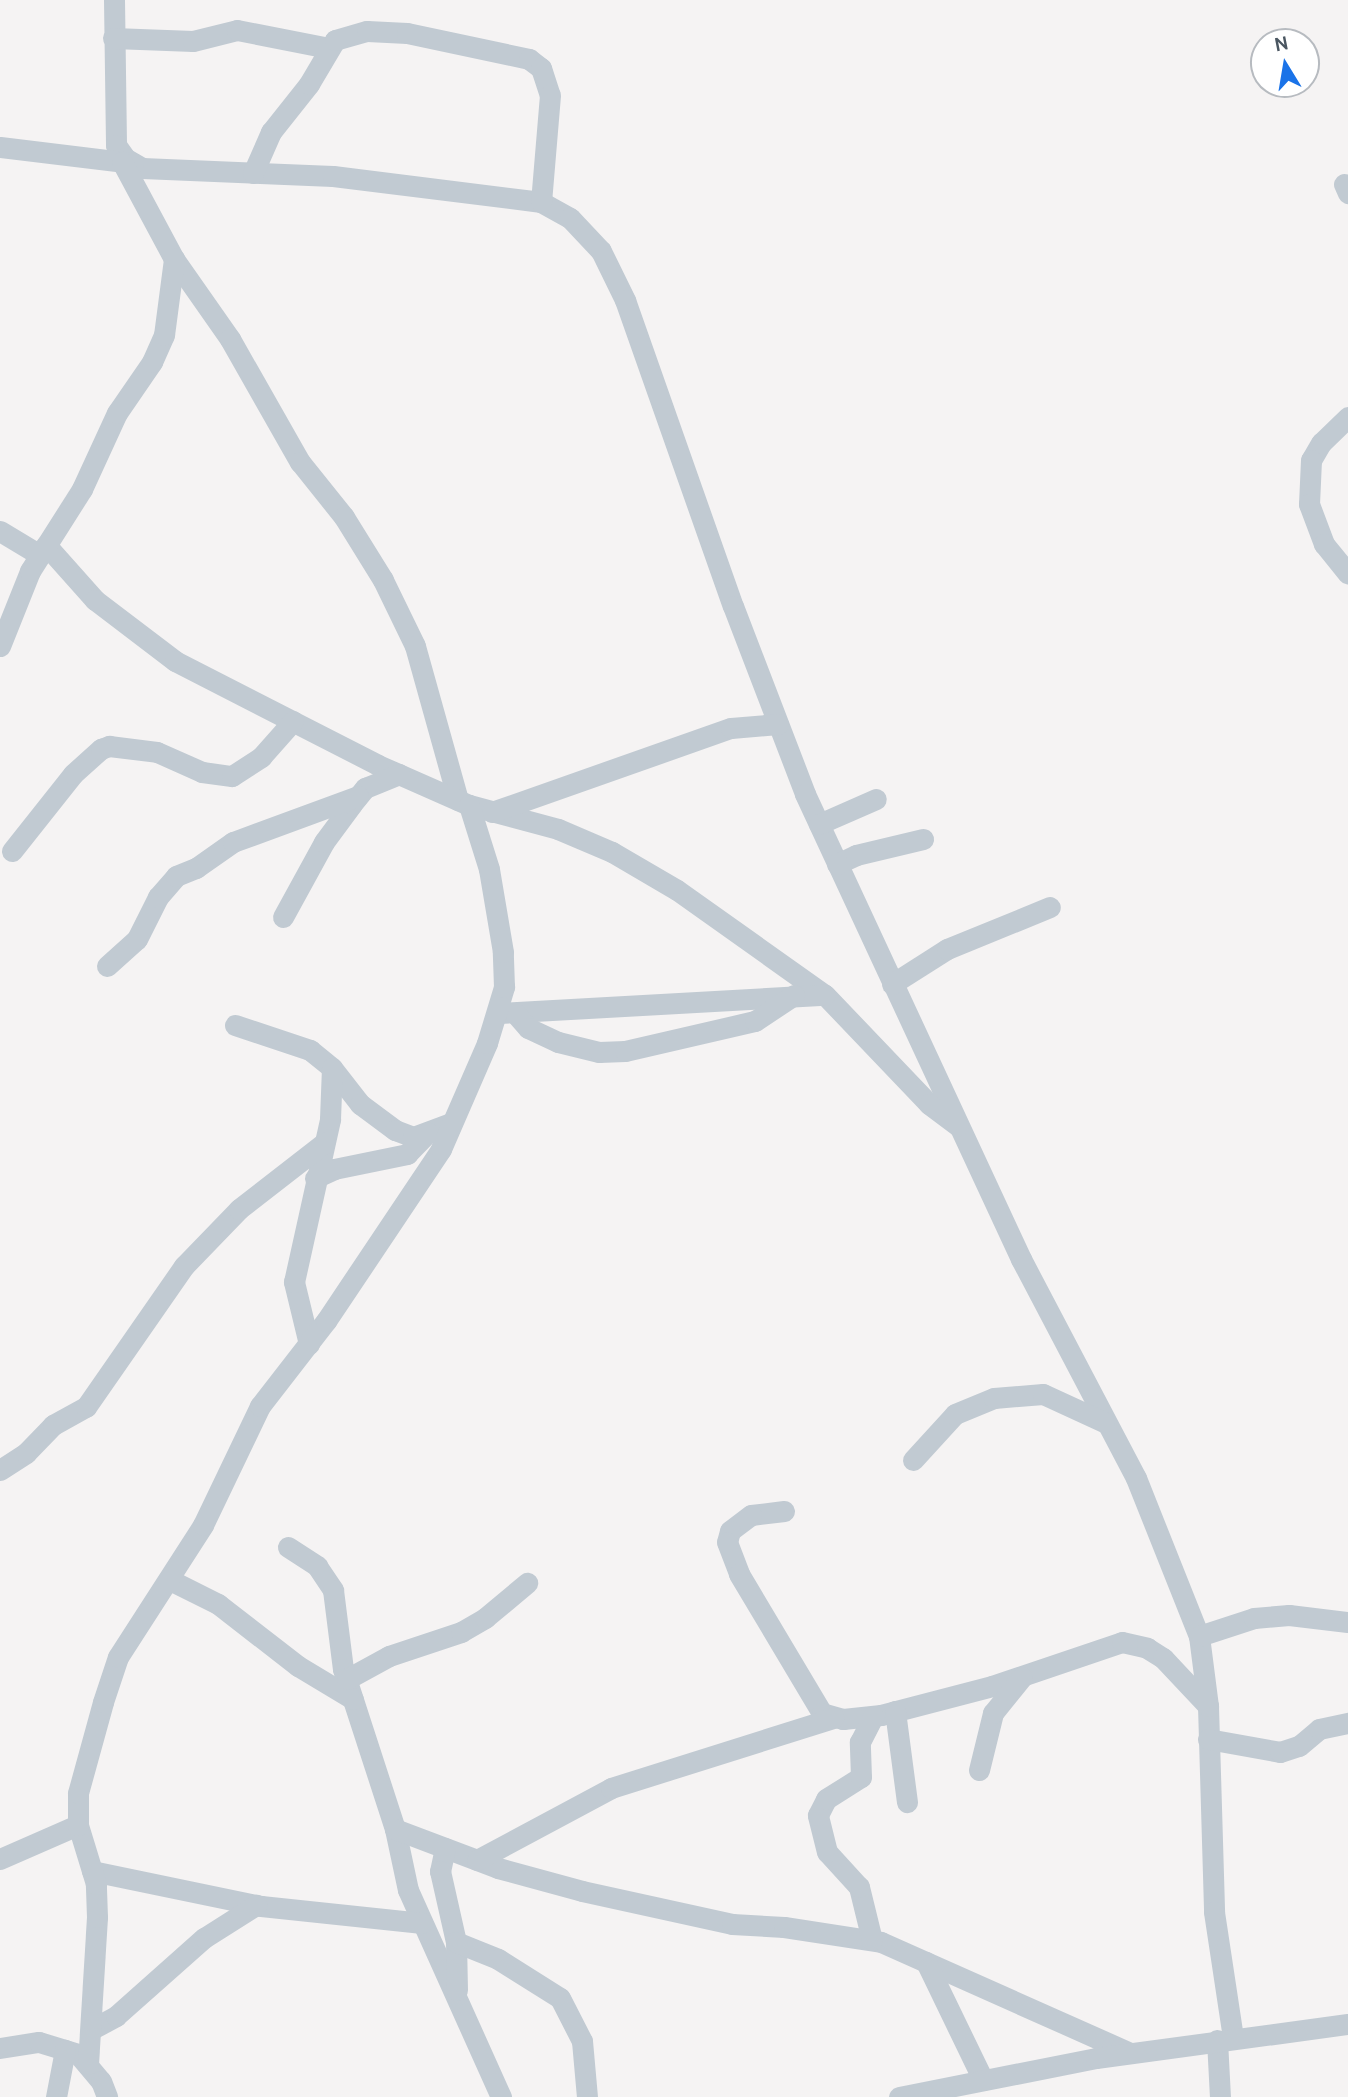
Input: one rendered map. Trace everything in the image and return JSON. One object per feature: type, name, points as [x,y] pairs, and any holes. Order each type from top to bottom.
[{"type":"street","points":[[88,2064],[97,1917],[92,1871],[78,1825],[78,1793],[118,1657],[204,1525],[260,1406],[309,1344],[425,1176],[507,1013],[500,919],[415,646],[383,580],[344,517],[300,461],[230,340],[174,259],[116,145],[114,0]]},
{"type":"street","points":[[113,38],[193,41],[237,30],[329,48]]},
{"type":"street","points":[[253,173],[266,141],[309,84],[335,40],[356,33],[407,33],[536,62],[550,95],[541,202]]},
{"type":"street","points":[[0,147],[127,163],[166,172],[333,176],[541,202],[570,218],[601,251],[625,300],[778,724],[819,824],[1069,1358],[1136,1478],[1199,1636],[1208,1706],[1214,1912],[1225,2038],[1220,2097]]},
{"type":"street","points":[[0,646],[43,550],[82,489],[117,413],[152,362],[167,322],[174,259]]},
{"type":"street","points":[[1348,417],[1321,443],[1311,460],[1309,504],[1324,544],[1348,574]]},
{"type":"street","points":[[0,531],[43,550],[122,624],[175,661],[399,774],[464,803],[558,829],[612,852],[721,919],[825,995],[929,1104],[960,1128]]},
{"type":"street","points":[[12,851],[74,774],[109,746],[157,752],[202,772],[232,776],[261,757],[293,721]]},
{"type":"street","points":[[492,812],[731,728],[778,724]]},
{"type":"street","points":[[283,917],[324,842],[358,796],[374,783],[399,774]]},
{"type":"street","points":[[107,966],[136,939],[162,890],[176,876],[233,842],[358,796]]},
{"type":"street","points":[[819,824],[876,799]]},
{"type":"street","points":[[837,864],[856,855],[923,839]]},
{"type":"street","points":[[892,984],[947,948],[1050,907]]},
{"type":"street","points":[[507,1013],[528,1028],[558,1042],[599,1052],[625,1051],[755,1021],[794,995]]},
{"type":"street","points":[[507,1013],[825,995]]},
{"type":"street","points":[[235,1026],[310,1050],[332,1068],[360,1104],[394,1130],[413,1137],[451,1123]]},
{"type":"street","points":[[309,1344],[294,1282],[330,1119],[332,1068]]},
{"type":"street","points":[[315,1178],[334,1169],[407,1154],[428,1132]]},
{"type":"street","points":[[0,1470],[26,1453],[53,1425],[86,1407],[184,1266],[239,1209],[324,1143]]},
{"type":"street","points":[[913,1460],[956,1414],[994,1398],[1043,1394],[1104,1422]]},
{"type":"street","points":[[784,1511],[751,1515],[738,1523],[730,1531],[729,1553],[811,1699],[833,1718]]},
{"type":"street","points":[[288,1547],[317,1566],[333,1590],[350,1689],[395,1829],[408,1890],[501,2097]]},
{"type":"street","points":[[170,1580],[218,1604],[264,1635],[298,1666],[350,1689]]},
{"type":"street","points":[[350,1689],[389,1656],[461,1632],[485,1618],[527,1583]]},
{"type":"street","points":[[1199,1636],[1254,1618],[1289,1615],[1348,1622]]},
{"type":"street","points":[[477,1860],[611,1788],[833,1718],[873,1716],[895,1711],[1024,1675],[1122,1642],[1147,1648],[1163,1658],[1208,1706]]},
{"type":"street","points":[[979,1770],[984,1732],[993,1713],[1024,1675]]},
{"type":"street","points":[[895,1711],[906,1802]]},
{"type":"street","points":[[872,1940],[859,1887],[827,1852],[818,1815],[826,1799],[861,1777],[860,1742],[873,1716]]},
{"type":"street","points":[[1208,1739],[1280,1752],[1299,1746],[1319,1729],[1348,1723]]},
{"type":"street","points":[[0,1859],[78,1825]]},
{"type":"street","points":[[395,1829],[477,1860],[582,1891],[732,1924],[872,1940],[1130,2053]]},
{"type":"street","points":[[445,1848],[440,1871],[456,1942],[457,1995]]},
{"type":"street","points":[[92,1871],[256,1905],[362,1914],[422,1923]]},
{"type":"street","points":[[362,1914],[408,1890]]},
{"type":"street","points":[[92,2029],[117,2016],[204,1938],[256,1905]]},
{"type":"street","points":[[456,1942],[498,1959],[559,1998],[582,2041],[587,2097]]},
{"type":"street","points":[[926,1962],[983,2080]]},
{"type":"street","points":[[899,2097],[961,2091],[983,2080],[1130,2053],[1225,2038],[1348,2024]]},
{"type":"street","points":[[0,2048],[40,2042],[78,2054],[88,2064],[107,2097]]},
{"type":"street","points":[[56,2097],[65,2050]]}]
